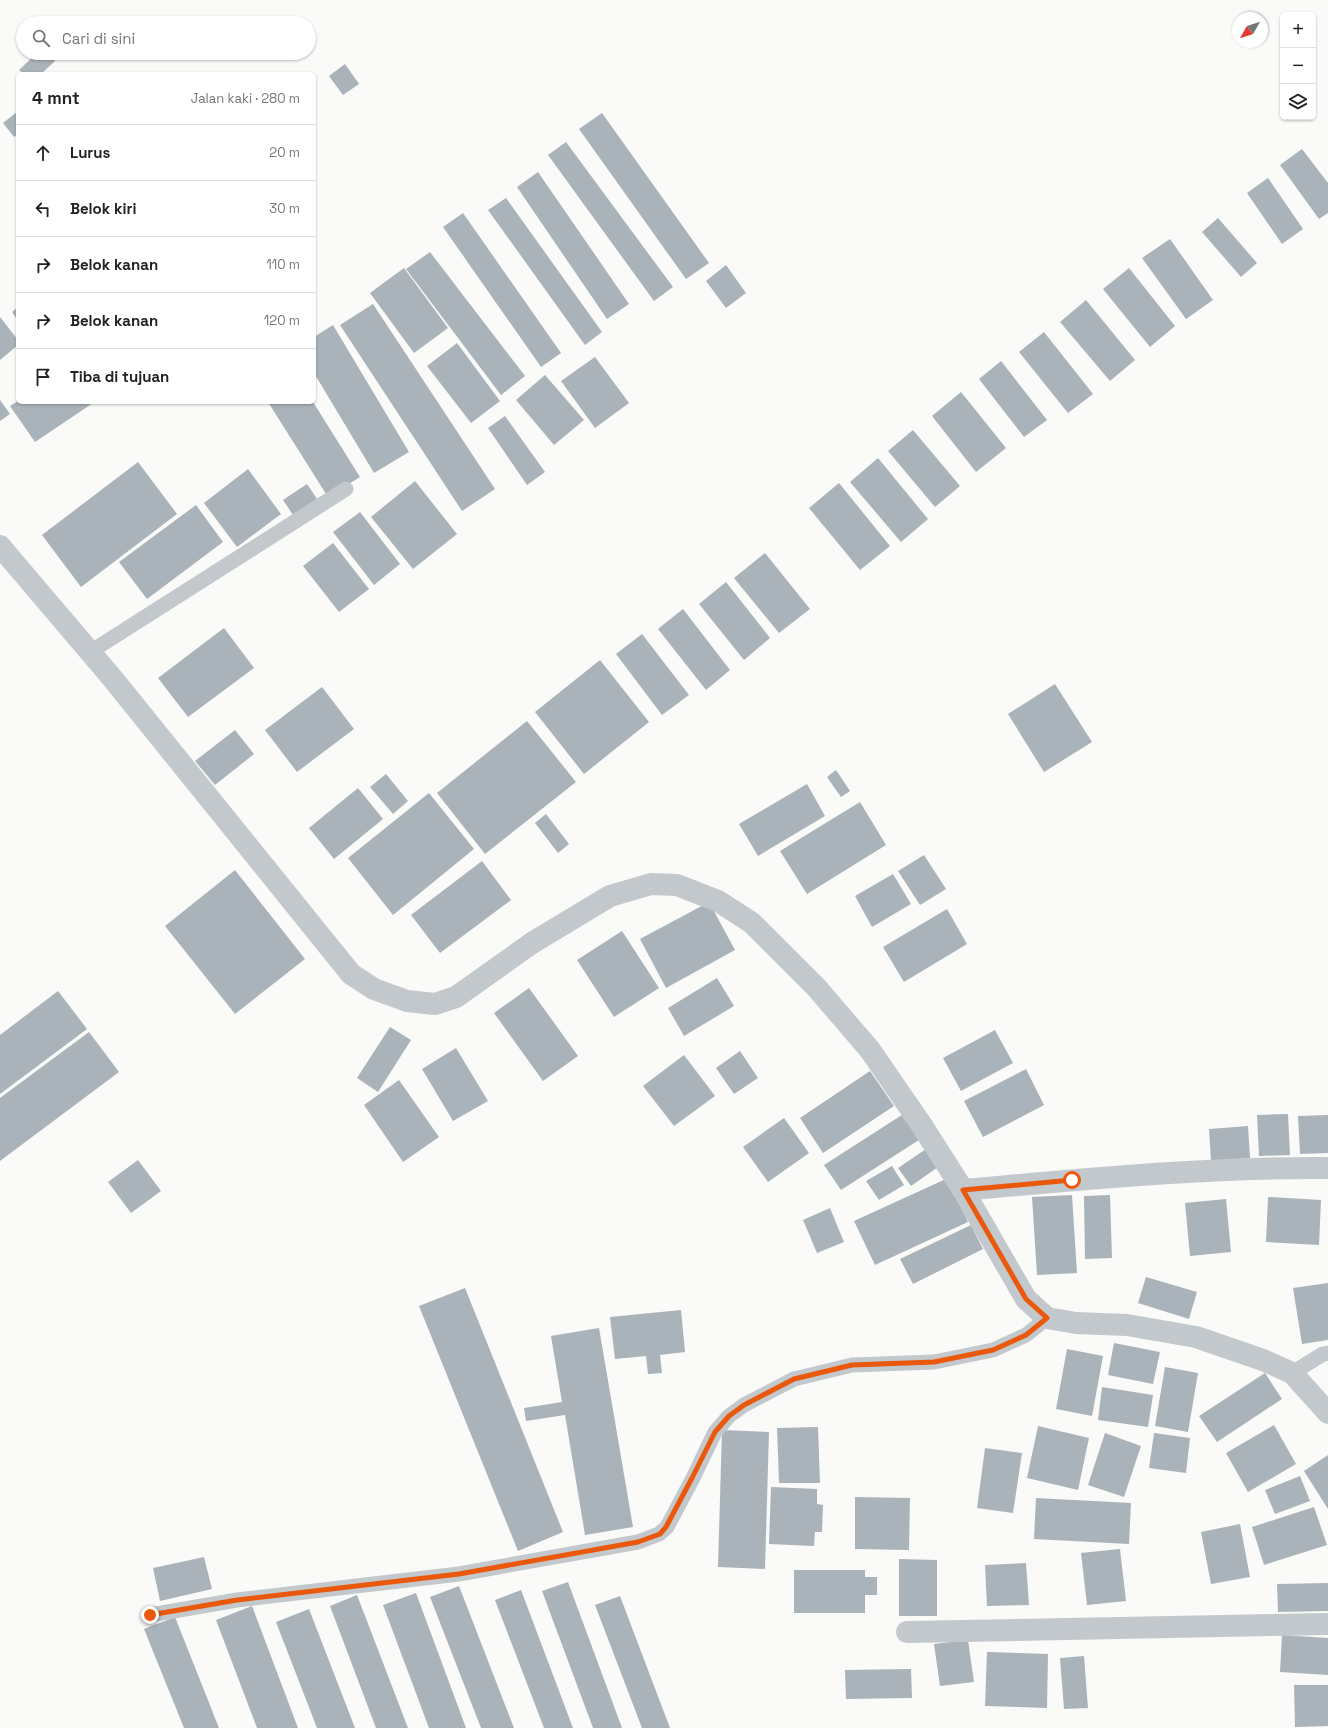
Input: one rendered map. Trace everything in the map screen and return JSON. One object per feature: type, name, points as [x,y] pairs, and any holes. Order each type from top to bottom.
[{"type":"street","points":[[0,546],[90,652],[351,974],[374,989],[407,1001],[435,1004],[456,996],[532,943],[610,896],[651,884],[677,885],[718,901],[752,923],[816,987],[870,1050],[921,1124],[963,1190],[1026,1299],[1047,1318],[1076,1323],[1127,1325],[1196,1337],[1262,1360],[1292,1373],[1328,1413]]},
{"type":"street","points":[[963,1190],[1072,1180],[1278,1168],[1328,1168]]},
{"type":"street","points":[[906,1632],[1328,1624]]},
{"type":"lane","points":[[90,652],[346,489]]},
{"type":"lane","points":[[150,1615],[237,1600],[459,1574],[638,1542],[660,1534],[666,1527],[715,1432],[729,1416],[744,1405],[794,1379],[852,1365],[934,1362],[993,1350],[1026,1335],[1047,1318]]},
{"type":"lane","points":[[1292,1373],[1323,1354],[1328,1353]]},
{"type":"building","points":[[30,60],[55,61],[43,72],[22,72],[19,70]]},
{"type":"building","points":[[345,64],[359,84],[343,95],[329,76]]},
{"type":"building","points":[[16,113],[16,136],[14,137],[3,123]]},
{"type":"building","points":[[602,113],[709,263],[686,279],[579,129]]},
{"type":"building","points":[[566,142],[673,287],[654,301],[548,155]]},
{"type":"building","points":[[1302,149],[1328,183],[1328,213],[1319,219],[1280,165]]},
{"type":"building","points":[[538,172],[629,304],[607,319],[517,187]]},
{"type":"building","points":[[1268,178],[1303,229],[1282,244],[1247,193]]},
{"type":"building","points":[[506,198],[602,332],[585,345],[488,210]]},
{"type":"building","points":[[463,213],[561,353],[541,367],[443,227]]},
{"type":"building","points":[[1218,218],[1257,263],[1241,277],[1202,232]]},
{"type":"building","points":[[1170,239],[1213,300],[1186,319],[1142,258]]},
{"type":"building","points":[[430,252],[525,376],[501,395],[406,269]]},
{"type":"building","points":[[726,265],[746,293],[726,308],[706,281]]},
{"type":"building","points":[[404,268],[448,328],[414,353],[370,293]]},
{"type":"building","points":[[1129,268],[1175,326],[1150,347],[1103,289]]},
{"type":"building","points":[[1086,300],[1135,360],[1110,381],[1060,322]]},
{"type":"building","points":[[373,304],[495,489],[462,511],[340,325]]},
{"type":"building","points":[[16,309],[16,318],[12,312]]},
{"type":"building","points":[[0,317],[16,337],[16,347],[0,360]]},
{"type":"building","points":[[333,325],[409,452],[374,473],[316,376],[316,336]]},
{"type":"building","points":[[1044,332],[1093,394],[1068,413],[1019,352]]},
{"type":"building","points":[[457,343],[500,401],[471,423],[427,366]]},
{"type":"building","points":[[595,357],[629,403],[595,428],[561,381]]},
{"type":"building","points":[[1001,361],[1047,420],[1024,437],[979,379]]},
{"type":"building","points":[[545,375],[584,420],[554,445],[516,400]]},
{"type":"building","points":[[961,392],[1006,448],[976,472],[932,416]]},
{"type":"building","points":[[0,400],[10,414],[0,421]]},
{"type":"building","points":[[16,402],[16,404],[92,404],[35,442],[10,406]]},
{"type":"building","points":[[269,404],[314,404],[360,477],[328,497]]},
{"type":"building","points":[[505,416],[545,472],[527,485],[488,428]]},
{"type":"building","points":[[913,430],[960,486],[935,507],[888,451]]},
{"type":"building","points":[[878,458],[928,519],[901,542],[850,482]]},
{"type":"building","points":[[138,462],[177,514],[81,587],[42,535]]},
{"type":"building","points":[[248,469],[281,514],[237,547],[204,503]]},
{"type":"building","points":[[415,481],[457,534],[413,569],[371,517]]},
{"type":"building","points":[[839,483],[890,546],[860,570],[809,508]]},
{"type":"building","points":[[307,484],[317,499],[293,515],[283,500]]},
{"type":"building","points":[[196,505],[223,542],[147,599],[119,562]]},
{"type":"building","points":[[360,512],[400,564],[374,585],[333,532]]},
{"type":"building","points":[[333,543],[369,589],[339,612],[303,566]]},
{"type":"building","points":[[765,553],[810,609],[779,633],[734,578]]},
{"type":"building","points":[[726,582],[770,638],[744,660],[699,604]]},
{"type":"building","points":[[683,609],[730,670],[706,690],[658,629]]},
{"type":"building","points":[[224,628],[254,668],[188,717],[158,678]]},
{"type":"building","points":[[642,634],[689,695],[662,715],[616,654]]},
{"type":"building","points":[[600,660],[649,722],[584,774],[535,712]]},
{"type":"building","points":[[1055,684],[1092,742],[1044,772],[1008,714]]},
{"type":"building","points":[[322,687],[354,729],[297,772],[265,730]]},
{"type":"building","points":[[527,721],[576,782],[485,854],[437,793]]},
{"type":"building","points":[[235,730],[254,754],[215,785],[195,761]]},
{"type":"building","points":[[836,770],[850,791],[841,797],[827,777]]},
{"type":"building","points":[[386,774],[408,801],[393,814],[370,787]]},
{"type":"building","points":[[807,784],[825,816],[758,856],[739,824]]},
{"type":"building","points":[[358,788],[383,819],[334,859],[309,828]]},
{"type":"building","points":[[429,793],[474,849],[393,915],[348,858]]},
{"type":"building","points":[[860,802],[886,845],[807,894],[780,851]]},
{"type":"building","points":[[546,814],[569,844],[558,853],[535,823]]},
{"type":"building","points":[[924,855],[946,889],[920,905],[898,871]]},
{"type":"building","points":[[482,861],[511,900],[440,953],[411,915]]},
{"type":"building","points":[[235,870],[305,959],[235,1014],[165,926]]},
{"type":"building","points":[[893,874],[911,904],[872,927],[855,896]]},
{"type":"building","points":[[709,902],[735,950],[666,988],[640,939]]},
{"type":"building","points":[[947,909],[967,944],[904,982],[883,947]]},
{"type":"building","points":[[622,931],[659,988],[614,1017],[577,960]]},
{"type":"building","points":[[717,978],[734,1006],[684,1036],[668,1008]]},
{"type":"building","points":[[529,988],[578,1056],[543,1081],[494,1013]]},
{"type":"building","points":[[58,991],[87,1029],[0,1094],[0,1035]]},
{"type":"building","points":[[390,1027],[411,1040],[378,1092],[357,1078]]},
{"type":"building","points":[[995,1030],[1013,1063],[961,1091],[943,1058]]},
{"type":"building","points":[[89,1032],[119,1072],[0,1161],[0,1098]]},
{"type":"building","points":[[456,1048],[488,1101],[453,1121],[422,1069]]},
{"type":"building","points":[[740,1051],[758,1078],[734,1094],[716,1068]]},
{"type":"building","points":[[684,1055],[715,1096],[674,1126],[643,1086]]},
{"type":"building","points":[[1026,1069],[1044,1105],[983,1137],[964,1101]]},
{"type":"building","points":[[870,1071],[894,1106],[823,1153],[800,1118]]},
{"type":"building","points":[[399,1080],[439,1137],[403,1162],[364,1105]]},
{"type":"building","points":[[905,1113],[922,1138],[841,1190],[824,1165]]},
{"type":"building","points":[[1288,1114],[1290,1155],[1259,1156],[1257,1115]]},
{"type":"building","points":[[1328,1115],[1328,1153],[1300,1154],[1298,1116]]},
{"type":"building","points":[[784,1118],[809,1153],[768,1182],[743,1147]]},
{"type":"building","points":[[1248,1126],[1250,1158],[1211,1161],[1209,1129]]},
{"type":"building","points":[[926,1149],[938,1167],[911,1186],[898,1168]]},
{"type":"building","points":[[138,1160],[161,1191],[131,1213],[108,1182]]},
{"type":"building","points":[[892,1166],[904,1185],[879,1200],[866,1181]]},
{"type":"building","points":[[948,1178],[968,1222],[875,1265],[854,1221]]},
{"type":"building","points":[[1072,1195],[1077,1273],[1037,1275],[1032,1197]]},
{"type":"building","points":[[1110,1195],[1112,1258],[1085,1259],[1084,1196]]},
{"type":"building","points":[[1268,1197],[1321,1200],[1319,1245],[1266,1242]]},
{"type":"building","points":[[1226,1199],[1231,1252],[1190,1256],[1185,1203]]},
{"type":"building","points":[[830,1208],[844,1242],[817,1253],[803,1220]]},
{"type":"building","points":[[971,1225],[983,1249],[913,1284],[900,1259]]},
{"type":"building","points":[[1146,1277],[1197,1292],[1189,1319],[1138,1303]]},
{"type":"building","points":[[1328,1283],[1328,1340],[1302,1344],[1293,1288]]},
{"type":"building","points":[[465,1288],[563,1532],[518,1551],[419,1306]]},
{"type":"building","points":[[681,1310],[685,1352],[660,1355],[662,1373],[648,1374],[646,1356],[615,1359],[610,1317]]},
{"type":"building","points":[[599,1328],[633,1527],[585,1535],[565,1415],[526,1421],[524,1408],[562,1402],[551,1336]]},
{"type":"building","points":[[1114,1343],[1160,1352],[1153,1384],[1108,1375]]},
{"type":"building","points":[[1067,1349],[1103,1356],[1092,1416],[1056,1409]]},
{"type":"building","points":[[1165,1367],[1198,1373],[1188,1432],[1155,1426]]},
{"type":"building","points":[[1265,1373],[1282,1399],[1217,1442],[1199,1416]]},
{"type":"building","points":[[1102,1387],[1153,1395],[1148,1427],[1098,1420]]},
{"type":"building","points":[[1274,1425],[1296,1464],[1248,1492],[1226,1453]]},
{"type":"building","points":[[1038,1426],[1089,1438],[1078,1490],[1027,1478]]},
{"type":"building","points":[[818,1427],[820,1483],[779,1483],[777,1428]]},
{"type":"building","points":[[722,1430],[769,1432],[765,1569],[718,1567]]},
{"type":"building","points":[[1105,1433],[1141,1446],[1124,1497],[1088,1485]]},
{"type":"building","points":[[1154,1433],[1190,1438],[1186,1473],[1149,1468]]},
{"type":"building","points":[[985,1448],[1022,1453],[1013,1513],[977,1508]]},
{"type":"building","points":[[1328,1455],[1328,1509],[1304,1471]]},
{"type":"building","points":[[1300,1476],[1310,1501],[1275,1514],[1265,1490]]},
{"type":"building","points":[[771,1487],[817,1489],[817,1504],[823,1505],[822,1532],[815,1532],[814,1546],[769,1544]]},
{"type":"building","points":[[855,1497],[910,1498],[909,1550],[855,1549]]},
{"type":"building","points":[[1036,1498],[1131,1503],[1129,1544],[1034,1539]]},
{"type":"building","points":[[1314,1507],[1327,1545],[1264,1565],[1252,1527]]},
{"type":"building","points":[[1240,1524],[1250,1577],[1211,1584],[1201,1532]]},
{"type":"building","points":[[1120,1549],[1126,1601],[1087,1605],[1081,1553]]},
{"type":"building","points":[[204,1557],[212,1589],[160,1601],[153,1568]]},
{"type":"building","points":[[899,1559],[937,1560],[937,1616],[899,1616]]},
{"type":"building","points":[[1026,1563],[1029,1605],[987,1606],[985,1565]]},
{"type":"building","points":[[794,1570],[865,1570],[865,1577],[877,1577],[877,1595],[865,1595],[865,1613],[794,1613]]},
{"type":"building","points":[[568,1582],[622,1728],[593,1728],[542,1591]]},
{"type":"building","points":[[1328,1583],[1328,1611],[1278,1612],[1277,1584]]},
{"type":"building","points":[[459,1586],[514,1728],[481,1728],[430,1597]]},
{"type":"building","points":[[521,1590],[573,1728],[544,1728],[495,1600]]},
{"type":"building","points":[[416,1593],[466,1728],[429,1728],[383,1605]]},
{"type":"building","points":[[357,1595],[408,1728],[376,1728],[330,1606]]},
{"type":"building","points":[[620,1596],[670,1728],[642,1728],[595,1605]]},
{"type":"building","points":[[252,1606],[298,1728],[257,1728],[216,1620]]},
{"type":"building","points":[[309,1609],[355,1728],[317,1728],[276,1622]]},
{"type":"building","points":[[175,1617],[219,1728],[184,1728],[144,1629]]},
{"type":"building","points":[[1282,1635],[1328,1638],[1328,1675],[1280,1672]]},
{"type":"building","points":[[968,1640],[974,1682],[940,1686],[934,1644]]},
{"type":"building","points":[[987,1652],[1048,1654],[1047,1708],[985,1706]]},
{"type":"building","points":[[1084,1656],[1088,1708],[1064,1709],[1060,1658]]},
{"type":"building","points":[[911,1669],[912,1698],[846,1699],[845,1670]]},
{"type":"building","points":[[1294,1685],[1328,1685],[1328,1726],[1295,1727]]},
{"type":"route","points":[[150,1615],[237,1600],[459,1574],[638,1542],[660,1534],[666,1527],[715,1432],[729,1416],[744,1405],[794,1379],[852,1365],[934,1362],[993,1350],[1026,1335],[1047,1318],[1035,1309],[1026,1299],[963,1190],[1072,1180]]}]
